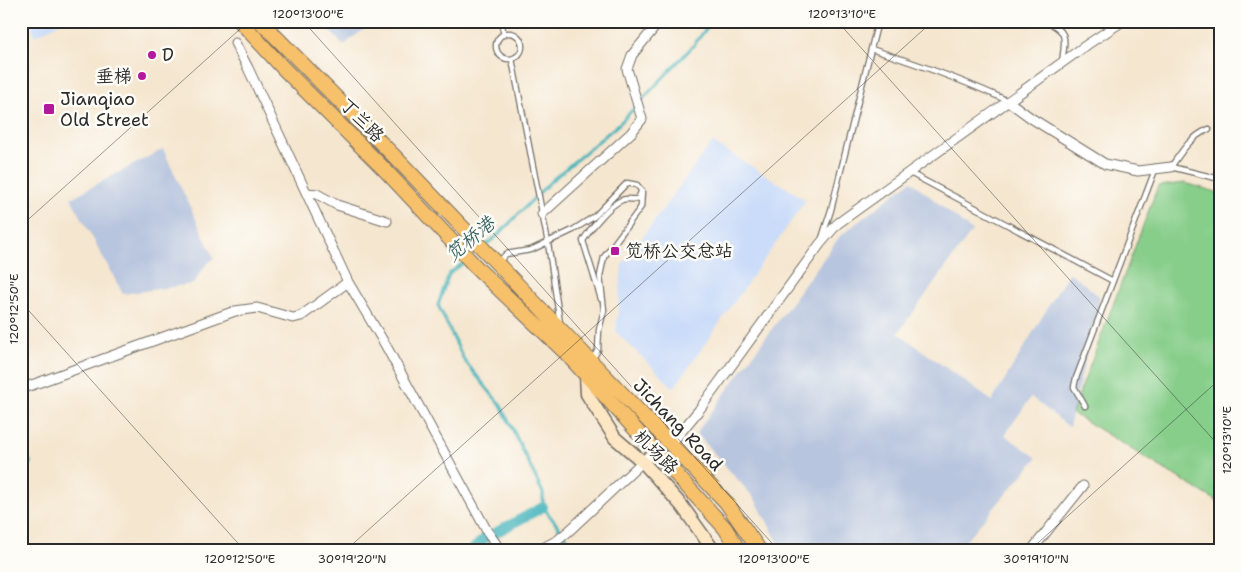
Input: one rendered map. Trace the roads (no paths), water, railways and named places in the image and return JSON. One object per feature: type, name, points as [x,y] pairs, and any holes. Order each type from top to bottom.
[{"type":"main road","name":"丁兰路","points":[[240,21],[283,68],[384,169],[478,270],[559,338]]},
{"type":"main road","name":"丁兰路","points":[[260,21],[333,93],[493,260]]},
{"type":"main road","points":[[493,260],[559,338]]},
{"type":"main road","name":"Jichang Road","points":[[559,338],[671,444],[726,502],[760,551]]},
{"type":"main road","name":"机场路","points":[[589,368],[655,450],[725,528],[739,551]]},
{"type":"main road","name":"机场路","points":[[589,368],[587,394],[615,438],[643,462],[682,506],[714,551]]},
{"type":"street","points":[[541,210],[631,133],[642,119],[627,69],[632,55],[660,21]]},
{"type":"street","points":[[671,444],[699,410],[820,244],[837,224],[1062,62],[1123,21]]},
{"type":"street","points":[[235,43],[348,282],[386,346],[490,535],[501,551]]},
{"type":"street","points":[[1008,101],[1031,118],[1105,164],[1138,171],[1171,167]]},
{"type":"street","points":[[306,193],[317,194],[337,205],[387,221]]},
{"type":"street","points":[[21,390],[235,311],[257,308],[293,318],[301,316],[348,282]]},
{"type":"street","points":[[537,551],[570,530],[655,450]]},
{"type":"street","points":[[1030,551],[1083,486]]},
{"type":"lane","points":[[501,21],[504,35]]},
{"type":"lane","points":[[820,244],[831,210],[878,21]]},
{"type":"lane","points":[[1045,21],[1062,31],[1065,37],[1062,62]]},
{"type":"lane","points":[[512,34],[520,38],[522,42],[520,54],[512,59],[504,58],[498,53],[498,41],[504,35],[512,34]]},
{"type":"lane","points":[[871,49],[921,64],[1008,101]]},
{"type":"lane","points":[[512,59],[548,243],[559,338]]},
{"type":"lane","points":[[1209,129],[1188,142],[1171,167],[1220,179]]},
{"type":"lane","points":[[1085,406],[1074,387],[1076,378],[1155,169]]},
{"type":"lane","points":[[909,172],[1112,281]]},
{"type":"lane","points":[[493,260],[506,254],[531,250],[573,230],[595,216],[627,183],[637,184],[642,191],[641,207],[604,257],[600,276],[604,310],[598,350],[589,368]]},
{"type":"lane","points":[[604,310],[583,241],[588,232],[617,202],[625,198],[631,200],[638,199],[642,191]]},
{"type":"waterway","name":"笕桥港","points":[[484,246],[496,237],[551,181],[620,123],[693,46],[712,21]]},
{"type":"waterway","name":"笕桥港","points":[[466,261],[449,274],[438,305],[464,360],[502,407],[543,493],[543,507],[577,551]]},
{"type":"waterway","points":[[21,448],[31,463],[21,477]]},
{"type":"waterway","points":[[471,551],[484,539],[543,507]]},
{"type":"place","name":"D","points":[[152,55]]},
{"type":"place","name":"垂梯","points":[[142,76]]},
{"type":"place","name":"Jianqiao Old Street","points":[[49,109]]},
{"type":"place","name":"笕桥公交总站","points":[[615,251]]}]
